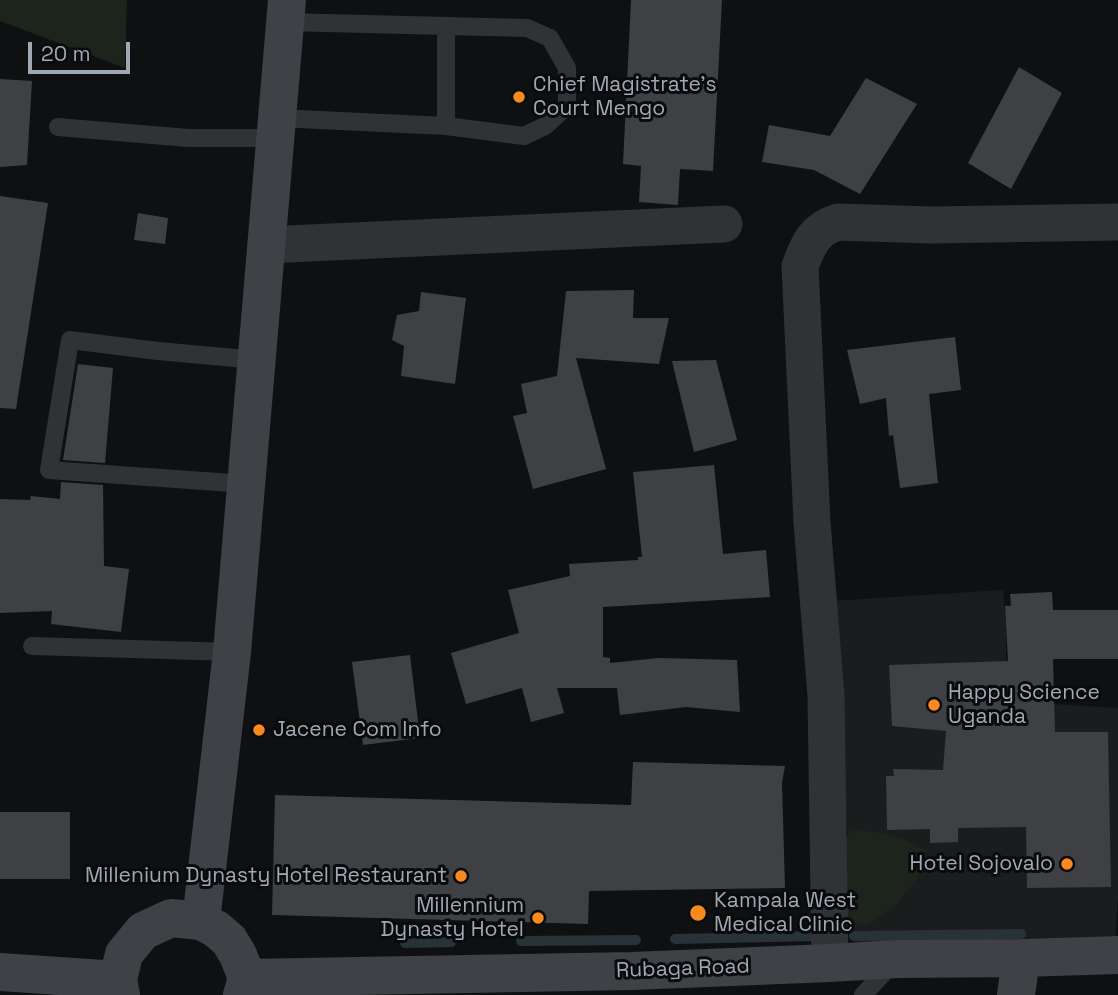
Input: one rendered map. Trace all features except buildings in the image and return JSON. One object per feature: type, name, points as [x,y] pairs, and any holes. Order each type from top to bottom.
[{"type":"main road","points":[[201,921],[232,652],[286,11]]},
{"type":"main road","points":[[0,972],[120,987],[124,954],[143,931],[171,918],[201,921],[229,940],[238,955],[245,986]]},
{"type":"main road","name":"Rubaga Road","points":[[245,986],[636,977],[897,959],[1018,977],[1118,955]]},
{"type":"street","points":[[830,964],[826,696],[812,522],[800,266],[804,255],[808,245],[821,230],[838,222],[931,225],[1118,222]]},
{"type":"street","points":[[266,245],[724,224]]},
{"type":"lane","points":[[58,127],[188,138],[276,128],[446,126],[524,136],[545,126],[567,106],[567,68],[550,38],[527,28],[446,26],[286,11]]},
{"type":"lane","points":[[446,26],[446,126]]},
{"type":"lane","points":[[246,484],[49,470],[70,340],[257,360]]},
{"type":"lane","points":[[32,646],[232,652]]},
{"type":"lane","points":[[863,995],[897,959]]},
{"type":"shaded area","points":[[0,0],[127,0],[125,68],[0,21]]},
{"type":"shaded area","points":[[1003,590],[1006,701],[1118,708],[1118,897],[1115,936],[855,943],[831,601]]},
{"type":"shaded area","points":[[852,830],[890,835],[925,851],[917,878],[898,903],[867,925],[846,920],[812,878]]},
{"type":"waterway","points":[[854,936],[1021,934]]},
{"type":"waterway","points":[[675,939],[818,936]]},
{"type":"waterway","points":[[521,941],[636,940]]},
{"type":"waterway","points":[[405,943],[451,942]]},
{"type":"place","name":"Chief Magistrate's Court Mengo","points":[[519,97]]},
{"type":"place","name":"Happy Science Uganda","points":[[934,705]]},
{"type":"place","name":"Jacene Com Info","points":[[259,730]]},
{"type":"place","name":"Hotel Sojovalo","points":[[1067,864]]},
{"type":"place","name":"Millenium Dynasty Hotel Restaurant","points":[[461,876]]},
{"type":"place","name":"Kampala West Medical Clinic","points":[[698,913]]},
{"type":"place","name":"Millennium Dynasty Hotel","points":[[538,918]]}]
